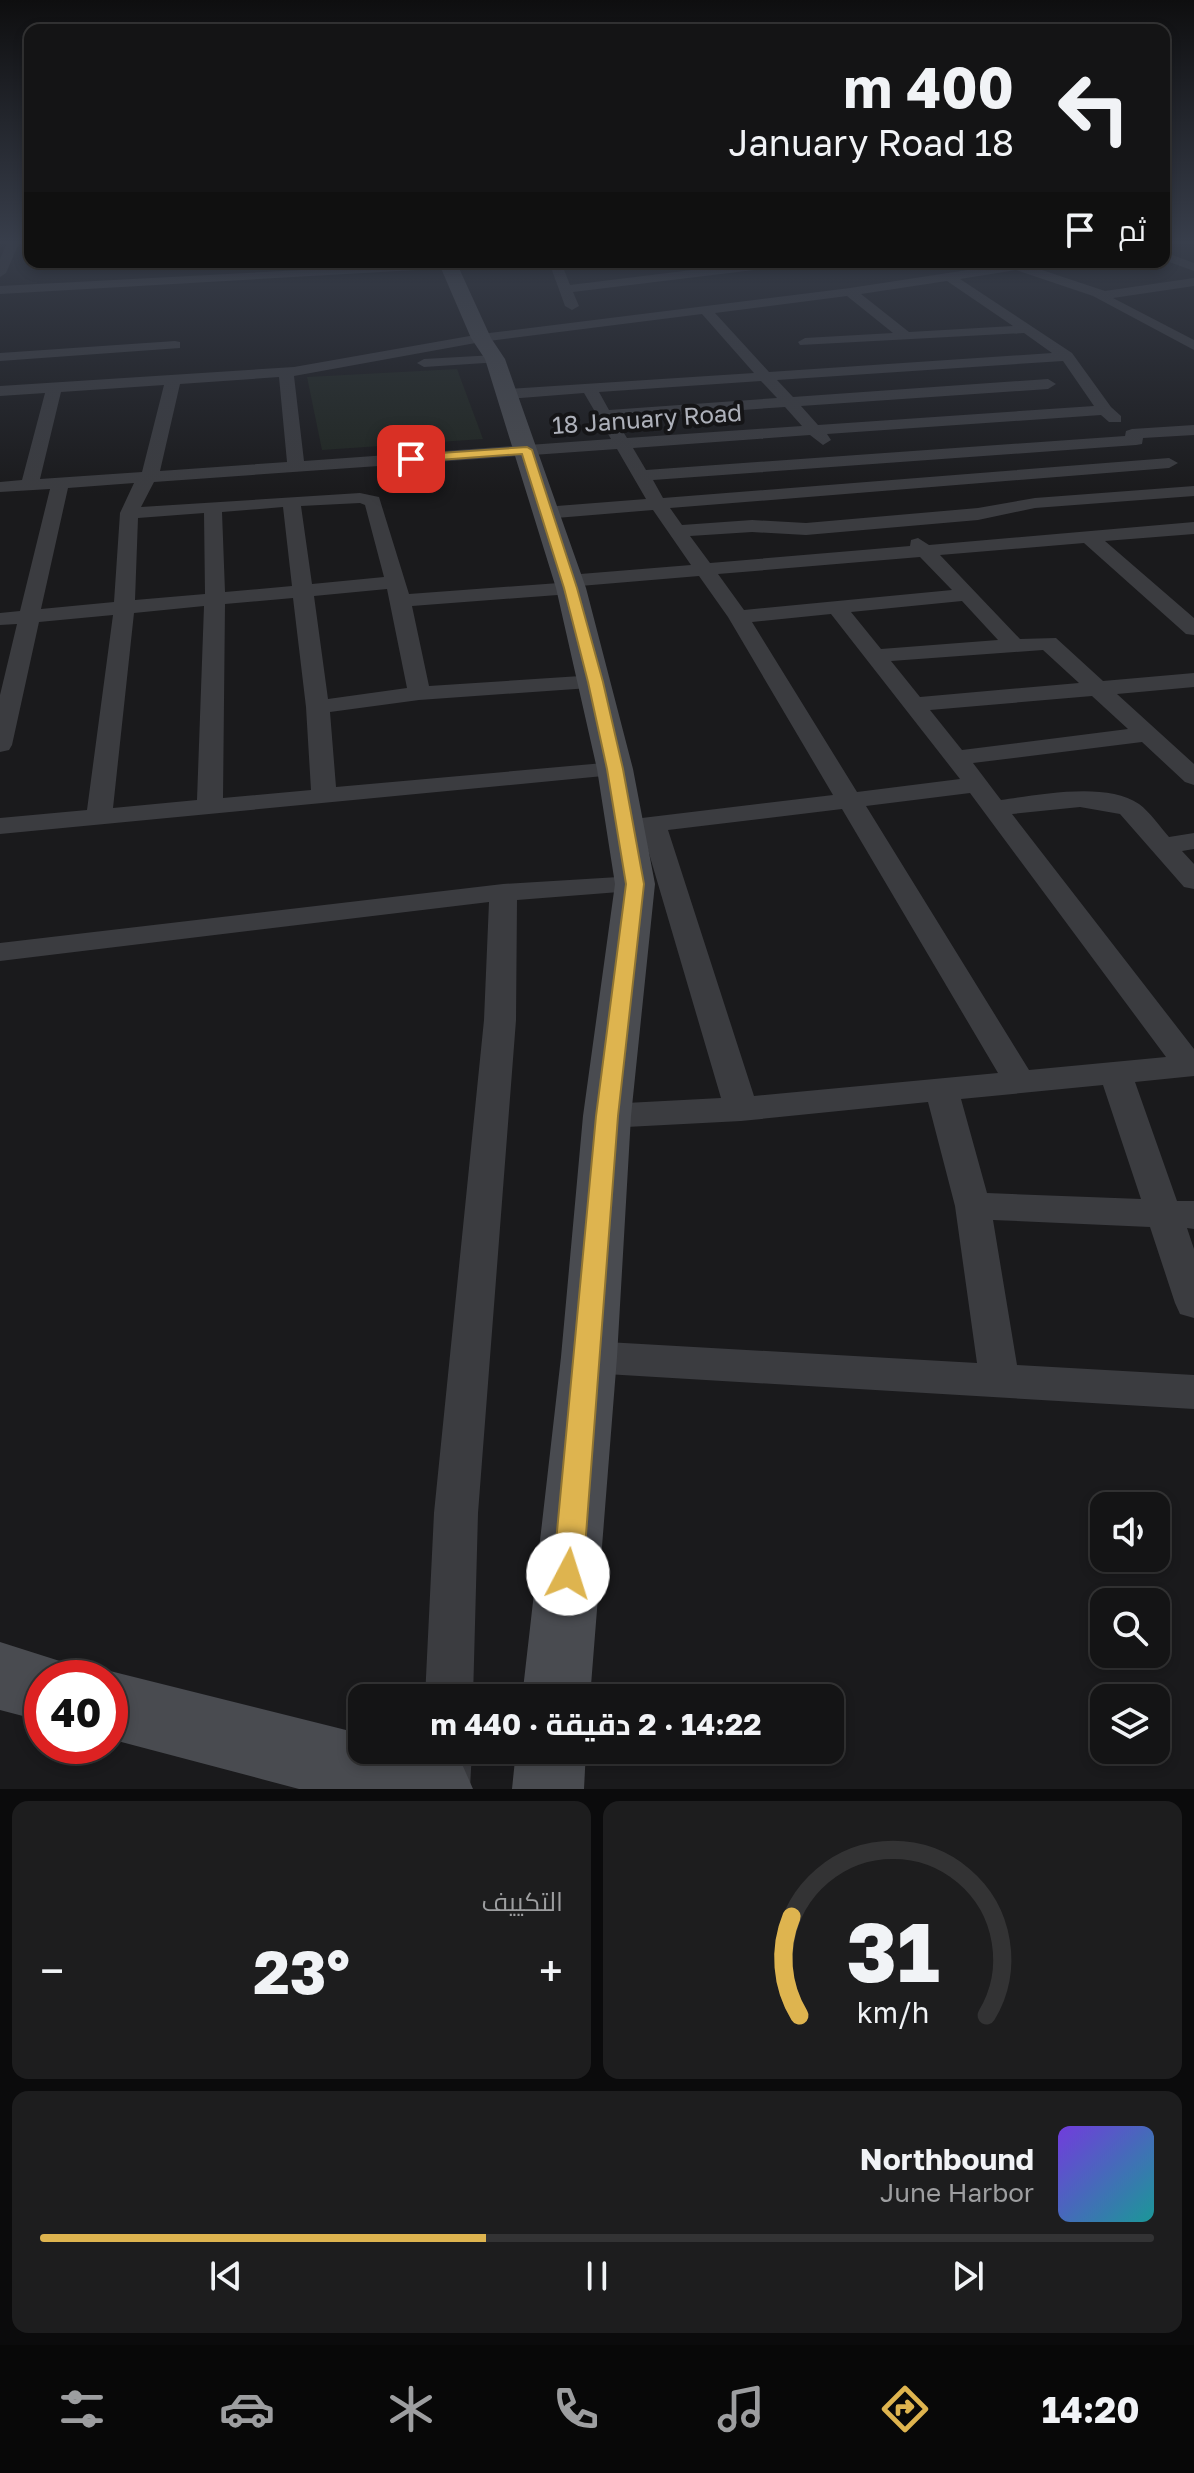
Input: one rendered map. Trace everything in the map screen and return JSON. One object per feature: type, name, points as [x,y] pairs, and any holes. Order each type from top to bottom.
[{"type":"street","points":[[484,326],[569,584],[596,682],[615,769],[639,825],[741,1109]]},
{"type":"street","points":[[286,373],[494,363],[576,326]]},
{"type":"street","points":[[720,326],[816,431],[860,489],[969,594],[1012,643]]},
{"type":"street","points":[[893,326],[904,335]]},
{"type":"street","points":[[1024,326],[1067,356],[1105,410],[1134,437],[1192,479]]},
{"type":"street","points":[[1156,326],[1194,346]]},
{"type":"street","points":[[832,372],[800,337],[1028,329]]},
{"type":"street","points":[[1174,335],[1194,333]]},
{"type":"street","points":[[0,357],[175,345]]},
{"type":"street","points":[[0,391],[494,363],[589,389],[1067,356]]},
{"type":"street","points":[[1021,360],[1085,411]]},
{"type":"street","points":[[286,373],[296,467]]},
{"type":"street","points":[[99,818],[124,607],[129,513],[141,486],[150,475],[173,381]]},
{"type":"street","points":[[605,415],[1048,384]]},
{"type":"street","points":[[30,484],[54,387]]},
{"type":"street","points":[[589,389],[658,504],[738,617],[1019,1080]]},
{"type":"street","name":"18 January Road","points":[[0,487],[1105,410]]},
{"type":"street","points":[[641,476],[840,462],[1194,430]]},
{"type":"street","points":[[544,513],[1169,463]]},
{"type":"street","points":[[678,531],[745,526],[806,529],[989,512],[1192,479]]},
{"type":"street","points":[[0,745],[60,482]]},
{"type":"street","points":[[129,513],[291,501],[360,498],[373,501],[398,592],[419,693]]},
{"type":"street","points":[[291,501],[318,707],[324,797]]},
{"type":"street","points":[[210,808],[215,598],[213,507]]},
{"type":"street","points":[[0,619],[303,590],[398,592],[569,584],[704,569],[1194,528]]},
{"type":"street","points":[[1089,537],[1194,629]]},
{"type":"street","points":[[738,617],[969,594]]},
{"type":"street","points":[[835,605],[1192,1065]]},
{"type":"street","points":[[874,656],[1038,641],[1052,644],[1194,777]]},
{"type":"street","points":[[914,705],[1194,680]]},
{"type":"street","points":[[318,707],[419,693],[596,682]]},
{"type":"street","points":[[956,758],[1149,734]]},
{"type":"street","points":[[0,826],[615,769]]},
{"type":"street","points":[[639,825],[977,785]]},
{"type":"street","points":[[995,808],[1080,800],[1111,802],[1129,809],[1194,881]]},
{"type":"street","points":[[557,1684],[589,1357],[607,1116],[635,884],[639,825]]},
{"type":"street","points":[[1163,846],[1194,841]]},
{"type":"street","points":[[0,952],[503,892],[635,884]]},
{"type":"street","points":[[450,1684],[456,1513],[500,1020],[503,892]]},
{"type":"street","points":[[607,1116],[741,1109],[1192,1065]]},
{"type":"street","points":[[1115,1071],[1179,1214],[1194,1303]]},
{"type":"street","points":[[941,1088],[973,1206],[999,1379]]},
{"type":"street","points":[[973,1206],[1179,1214]]},
{"type":"street","points":[[589,1357],[1194,1392]]},
{"type":"street","points":[[0,1676],[24,1682]]},
{"type":"street","points":[[128,1710],[437,1789]]},
{"type":"street","points":[[445,1789],[446,1764]]},
{"type":"street","points":[[548,1789],[550,1764]]},
{"type":"shaded area","points":[[457,369],[483,439],[322,450],[307,377]]},
{"type":"route","points":[[411,459],[527,450],[544,513],[571,588],[596,682],[635,884],[607,1116],[589,1357],[568,1574]]}]
